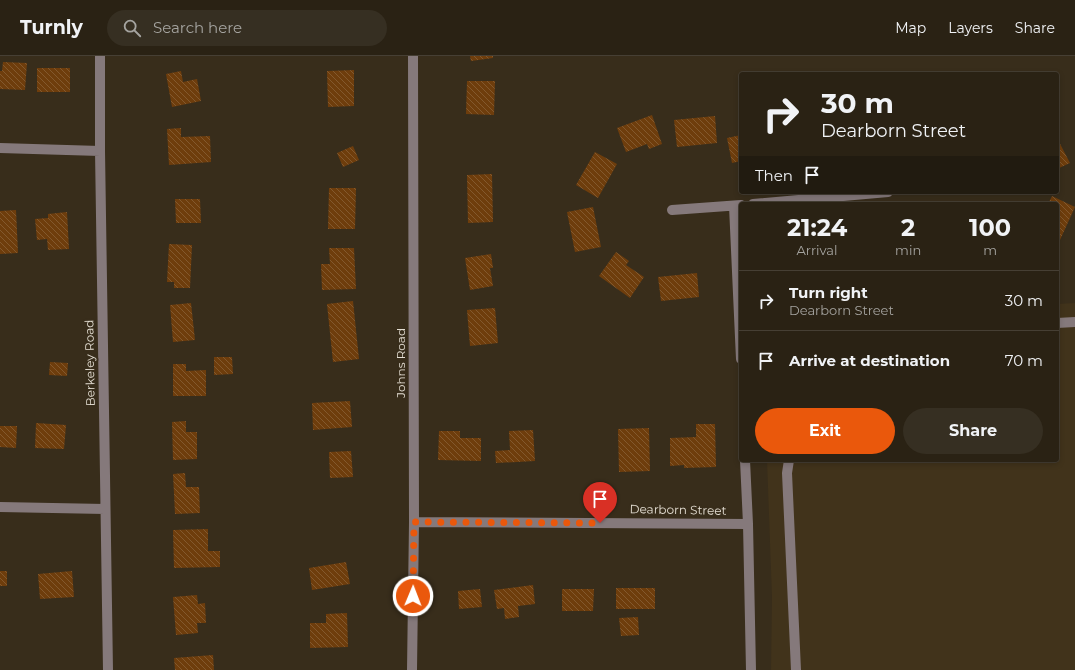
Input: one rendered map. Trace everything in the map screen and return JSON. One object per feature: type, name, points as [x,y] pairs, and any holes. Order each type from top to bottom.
[{"type":"street","name":"Berkeley Road","points":[[100,56],[100,151],[108,670]]},
{"type":"street","name":"Johns Road","points":[[412,670],[414,522],[413,56]]},
{"type":"street","points":[[0,148],[100,151]]},
{"type":"street","points":[[775,202],[865,194]]},
{"type":"street","points":[[672,210],[738,205],[739,256]]},
{"type":"street","points":[[1059,323],[1075,322]]},
{"type":"street","points":[[746,462],[751,670]]},
{"type":"street","points":[[789,462],[787,473],[796,670]]},
{"type":"street","points":[[0,507],[105,509]]},
{"type":"street","name":"Dearborn Street","points":[[414,522],[748,524]]},
{"type":"shaded area","points":[[1075,303],[1075,670],[771,670],[772,597],[767,462],[1059,462],[1059,304]]},
{"type":"building","points":[[470,56],[493,56],[493,58],[471,61]]},
{"type":"building","points":[[3,62],[27,63],[25,90],[0,89],[0,71],[2,71]]},
{"type":"building","points":[[37,68],[70,68],[70,92],[37,92]]},
{"type":"building","points":[[354,70],[354,106],[328,107],[327,71]]},
{"type":"building","points":[[181,71],[183,82],[197,79],[201,101],[172,107],[166,74]]},
{"type":"building","points":[[467,81],[495,81],[494,115],[466,114]]},
{"type":"building","points":[[652,115],[662,144],[649,149],[647,144],[626,152],[617,128]]},
{"type":"building","points":[[715,116],[717,143],[677,147],[674,120]]},
{"type":"building","points":[[181,128],[181,137],[210,136],[211,162],[169,165],[167,129]]},
{"type":"building","points":[[739,135],[739,161],[732,163],[727,138]]},
{"type":"building","points":[[1059,142],[1070,163],[1059,168]]},
{"type":"building","points":[[353,146],[359,160],[343,167],[337,153]]},
{"type":"building","points":[[595,152],[617,164],[598,198],[576,185]]},
{"type":"building","points":[[492,174],[493,222],[468,223],[467,175]]},
{"type":"building","points":[[329,188],[356,188],[355,229],[328,229]]},
{"type":"building","points":[[1052,196],[1075,207],[1060,240],[1059,202],[1049,202]]},
{"type":"building","points":[[175,199],[200,199],[201,223],[176,223]]},
{"type":"building","points":[[593,207],[601,247],[575,252],[567,212]]},
{"type":"building","points":[[16,210],[18,253],[0,254],[0,211]]},
{"type":"building","points":[[67,212],[69,249],[48,250],[47,239],[37,240],[35,219],[48,218],[48,214]]},
{"type":"building","points":[[169,244],[192,245],[190,288],[174,288],[174,282],[167,282]]},
{"type":"building","points":[[329,248],[354,248],[356,289],[322,290],[321,264],[330,264]]},
{"type":"building","points":[[616,252],[629,261],[626,265],[644,277],[630,298],[599,276]]},
{"type":"building","points":[[491,254],[493,268],[490,268],[493,286],[470,290],[465,258]]},
{"type":"building","points":[[697,273],[699,297],[661,301],[658,277]]},
{"type":"building","points":[[353,301],[359,359],[333,362],[327,304]]},
{"type":"building","points":[[191,303],[195,340],[173,342],[170,305]]},
{"type":"building","points":[[495,308],[498,343],[470,346],[467,310]]},
{"type":"building","points":[[214,357],[232,357],[233,374],[214,375]]},
{"type":"building","points":[[50,362],[68,363],[67,376],[49,375]]},
{"type":"building","points":[[173,364],[186,364],[186,371],[206,370],[206,396],[173,396]]},
{"type":"building","points":[[350,401],[352,427],[313,430],[312,403]]},
{"type":"building","points":[[186,421],[186,432],[197,432],[197,459],[173,460],[172,422]]},
{"type":"building","points":[[36,423],[66,425],[64,449],[35,448]]},
{"type":"building","points":[[696,424],[715,424],[716,467],[684,468],[684,465],[670,466],[670,438],[696,437]]},
{"type":"building","points":[[0,426],[17,426],[16,448],[0,447]]},
{"type":"building","points":[[649,428],[650,471],[619,472],[618,429]]},
{"type":"building","points":[[533,430],[535,461],[496,463],[495,451],[510,450],[509,431]]},
{"type":"building","points":[[439,431],[460,431],[460,438],[481,438],[481,461],[438,460]]},
{"type":"building","points":[[351,451],[353,477],[330,478],[329,452]]},
{"type":"building","points":[[185,473],[186,487],[199,487],[200,513],[175,514],[173,474]]},
{"type":"building","points":[[208,529],[208,551],[220,551],[220,567],[174,568],[173,530]]},
{"type":"building","points":[[346,562],[350,584],[312,590],[309,568]]},
{"type":"building","points":[[0,571],[7,571],[7,586],[0,586]]},
{"type":"building","points":[[72,571],[74,597],[40,599],[38,574]]},
{"type":"building","points":[[533,585],[535,604],[518,606],[519,617],[505,619],[504,608],[497,609],[494,590]]},
{"type":"building","points":[[616,588],[655,588],[655,609],[616,609]]},
{"type":"building","points":[[480,589],[482,607],[459,609],[458,591]]},
{"type":"building","points":[[562,589],[594,589],[593,611],[562,611]]},
{"type":"building","points":[[197,595],[198,604],[205,603],[206,623],[197,623],[198,633],[176,635],[173,597]]},
{"type":"building","points":[[347,613],[348,647],[310,648],[310,623],[326,623],[326,614]]},
{"type":"building","points":[[638,617],[639,635],[621,636],[619,618]]},
{"type":"building","points":[[213,655],[214,670],[175,670],[174,658]]},
{"type":"route","points":[[413,596],[414,522],[600,523]]}]
